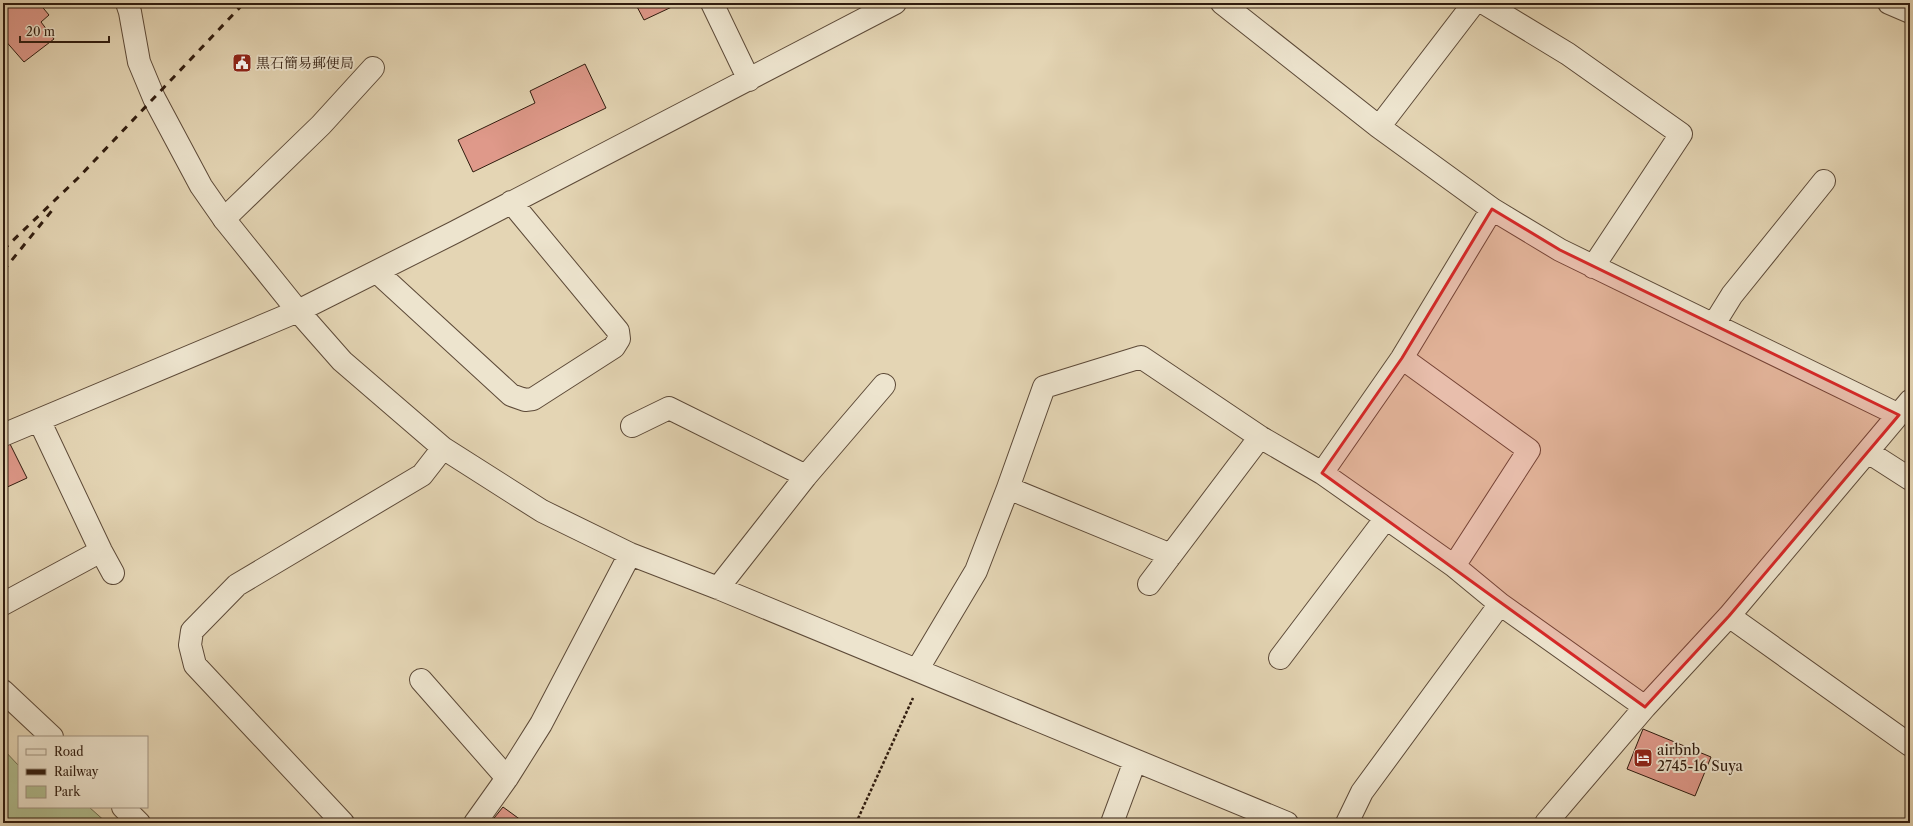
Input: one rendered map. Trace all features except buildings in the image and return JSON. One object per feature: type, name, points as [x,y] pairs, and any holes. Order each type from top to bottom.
[{"type":"street","points":[[127,3],[139,62],[154,98],[201,186],[224,219],[298,311],[342,361],[444,448],[542,511],[630,554],[718,588],[1287,823]]},
{"type":"street","points":[[712,3],[749,80]]},
{"type":"street","points":[[3,435],[298,311],[377,272],[616,147],[749,80],[867,10],[895,3]]},
{"type":"street","points":[[1222,3],[1380,127],[1492,208],[1560,250],[1714,324],[1904,408],[1729,616],[1645,707],[1546,823]]},
{"type":"street","points":[[1380,127],[1474,3]]},
{"type":"street","points":[[1484,3],[1568,54],[1681,134],[1593,267]]},
{"type":"street","points":[[1889,3],[1910,12]]},
{"type":"street","points":[[224,219],[321,126],[373,68]]},
{"type":"street","points":[[1714,324],[1732,295],[1824,181]]},
{"type":"street","points":[[377,272],[511,396],[525,400],[533,399],[614,347],[619,339],[618,331],[511,202]]},
{"type":"street","points":[[1322,473],[1402,358],[1492,208]]},
{"type":"street","points":[[917,670],[976,571],[1008,488],[1044,387],[1142,357],[1260,437],[1322,473],[1454,566],[1500,604],[1645,707]]},
{"type":"street","points":[[1402,358],[1529,450],[1454,566]]},
{"type":"street","points":[[718,588],[806,476],[884,385]]},
{"type":"street","points":[[632,426],[669,408],[806,476]]},
{"type":"street","points":[[38,420],[101,552],[113,573]]},
{"type":"street","points":[[1149,584],[1260,437]]},
{"type":"street","points":[[343,823],[195,665],[190,645],[192,632],[237,585],[422,475],[444,448]]},
{"type":"street","points":[[1868,452],[1910,479]]},
{"type":"street","points":[[1008,488],[1171,555]]},
{"type":"street","points":[[1280,658],[1386,518]]},
{"type":"street","points":[[3,604],[101,552]]},
{"type":"street","points":[[475,823],[507,778],[541,724],[630,554]]},
{"type":"street","points":[[1347,823],[1362,792],[1500,604]]},
{"type":"street","points":[[1729,616],[1910,745]]},
{"type":"street","points":[[420,680],[507,778]]},
{"type":"street","points":[[3,691],[51,736]]},
{"type":"street","points":[[1112,823],[1135,760]]},
{"type":"street","points":[[124,808],[139,823]]},
{"type":"path","points":[[856,823],[915,694],[917,670]]},
{"type":"highlighted area","points":[[1492,209],[1560,250],[1899,415],[1729,616],[1645,707],[1322,473],[1402,358]]},
{"type":"green space","points":[[3,749],[18,765],[18,808],[90,808],[107,823],[3,823]]},
{"type":"railway","points":[[3,250],[78,178],[244,3]]},
{"type":"railway","points":[[3,271],[54,208]]},
{"type":"place","name":"黒石簡易郵便局","points":[[242,63]]},
{"type":"place","name":"airbnb 2745-16 Suya","points":[[1643,758]]}]
